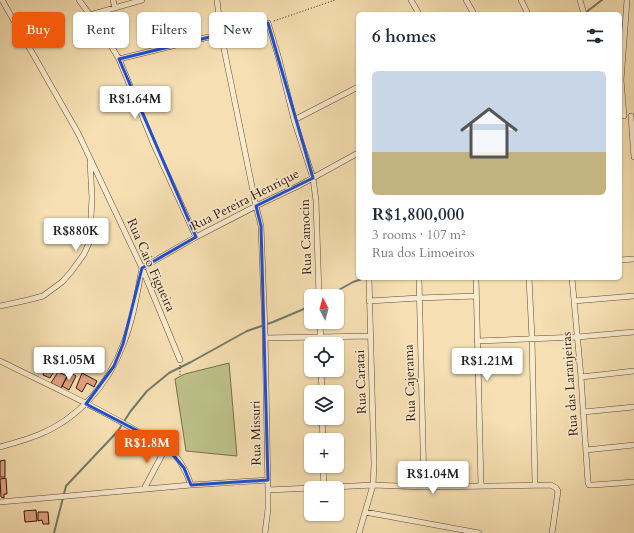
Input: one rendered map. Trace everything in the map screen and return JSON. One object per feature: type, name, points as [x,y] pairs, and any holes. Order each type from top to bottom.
[{"type":"street","name":"Rua Caio Figueira","points":[[2,0],[78,133],[142,268],[180,360]]},
{"type":"street","points":[[79,0],[87,12]]},
{"type":"street","points":[[113,0],[114,8]]},
{"type":"street","points":[[102,12],[142,0]]},
{"type":"street","name":"Rua Missuri","points":[[217,0],[218,12]]},
{"type":"street","points":[[411,0],[418,12]]},
{"type":"street","points":[[466,0],[473,12]]},
{"type":"street","points":[[521,0],[527,12]]},
{"type":"street","points":[[622,66],[627,0]]},
{"type":"street","name":"Rua Camocin","points":[[268,23],[279,59],[294,120],[313,178],[316,201],[319,289]]},
{"type":"street","points":[[118,59],[209,37]]},
{"type":"street","points":[[112,48],[196,237]]},
{"type":"street","name":"Rua Missuri","points":[[224,48],[261,226],[268,480],[268,509],[265,533]]},
{"type":"street","points":[[294,120],[356,88]]},
{"type":"street","points":[[622,115],[633,116],[634,157]]},
{"type":"street","name":"Rua Pereira Henrique","points":[[142,268],[196,237],[313,178],[356,154]]},
{"type":"street","points":[[0,306],[43,296],[62,282],[84,254],[89,243],[92,198],[89,158]]},
{"type":"street","points":[[622,260],[634,259]]},
{"type":"street","points":[[0,447],[38,435],[56,426],[86,404],[114,366],[124,344],[134,307],[142,268]]},
{"type":"street","name":"Rua Caratai","points":[[359,533],[373,486],[374,464],[369,280]]},
{"type":"street","name":"Rua Cajerama","points":[[419,280],[424,487]]},
{"type":"street","points":[[476,280],[481,486]]},
{"type":"street","points":[[529,280],[532,338],[535,485]]},
{"type":"street","name":"Rua das Laranjeiras","points":[[572,280],[581,376],[587,480],[589,485],[634,482]]},
{"type":"street","points":[[369,301],[476,296]]},
{"type":"street","points":[[574,301],[634,296]]},
{"type":"street","points":[[477,340],[578,337],[634,332]]},
{"type":"street","points":[[265,335],[304,337]]},
{"type":"street","points":[[344,337],[370,336]]},
{"type":"street","points":[[0,361],[160,442],[178,459],[191,484]]},
{"type":"street","points":[[581,376],[634,371]]},
{"type":"street","points":[[583,412],[634,407]]},
{"type":"street","points":[[586,450],[634,445]]},
{"type":"street","points":[[144,489],[162,455],[165,446]]},
{"type":"street","points":[[0,502],[191,484],[268,480]]},
{"type":"street","points":[[344,487],[551,485],[558,491],[552,533]]},
{"type":"street","points":[[268,490],[304,488]]},
{"type":"street","points":[[365,512],[479,533]]},
{"type":"path","points":[[268,23],[335,0]]},
{"type":"path","points":[[180,360],[180,375]]},
{"type":"highlighted area","points":[[268,23],[313,178],[256,206],[261,226],[268,480],[191,485],[184,468],[165,445],[86,404],[114,366],[123,344],[142,268],[196,237],[119,59]]},
{"type":"green space","points":[[229,363],[237,456],[186,451],[175,379],[185,374]]},
{"type":"building","points":[[52,358],[60,361],[50,378],[43,375]]},
{"type":"building","points":[[90,359],[100,364],[96,372],[86,366]]},
{"type":"building","points":[[58,372],[67,376],[61,388],[51,383]]},
{"type":"building","points":[[70,372],[76,376],[69,390],[62,386]]},
{"type":"building","points":[[82,373],[97,381],[94,387],[87,383],[82,392],[76,388]]},
{"type":"building","points":[[5,460],[5,477],[0,477],[0,461]]},
{"type":"building","points":[[6,478],[7,494],[4,494],[4,498],[1,497],[0,479]]},
{"type":"building","points":[[36,510],[37,521],[25,522],[24,511]]},
{"type":"building","points":[[38,512],[48,512],[49,524],[43,524],[42,520],[38,521]]},
{"type":"waterway","points":[[586,12],[602,0]]},
{"type":"waterway","points":[[340,289],[359,280]]},
{"type":"waterway","points":[[54,533],[66,486],[118,431],[130,412],[147,391],[169,373],[247,331],[304,309]]}]
